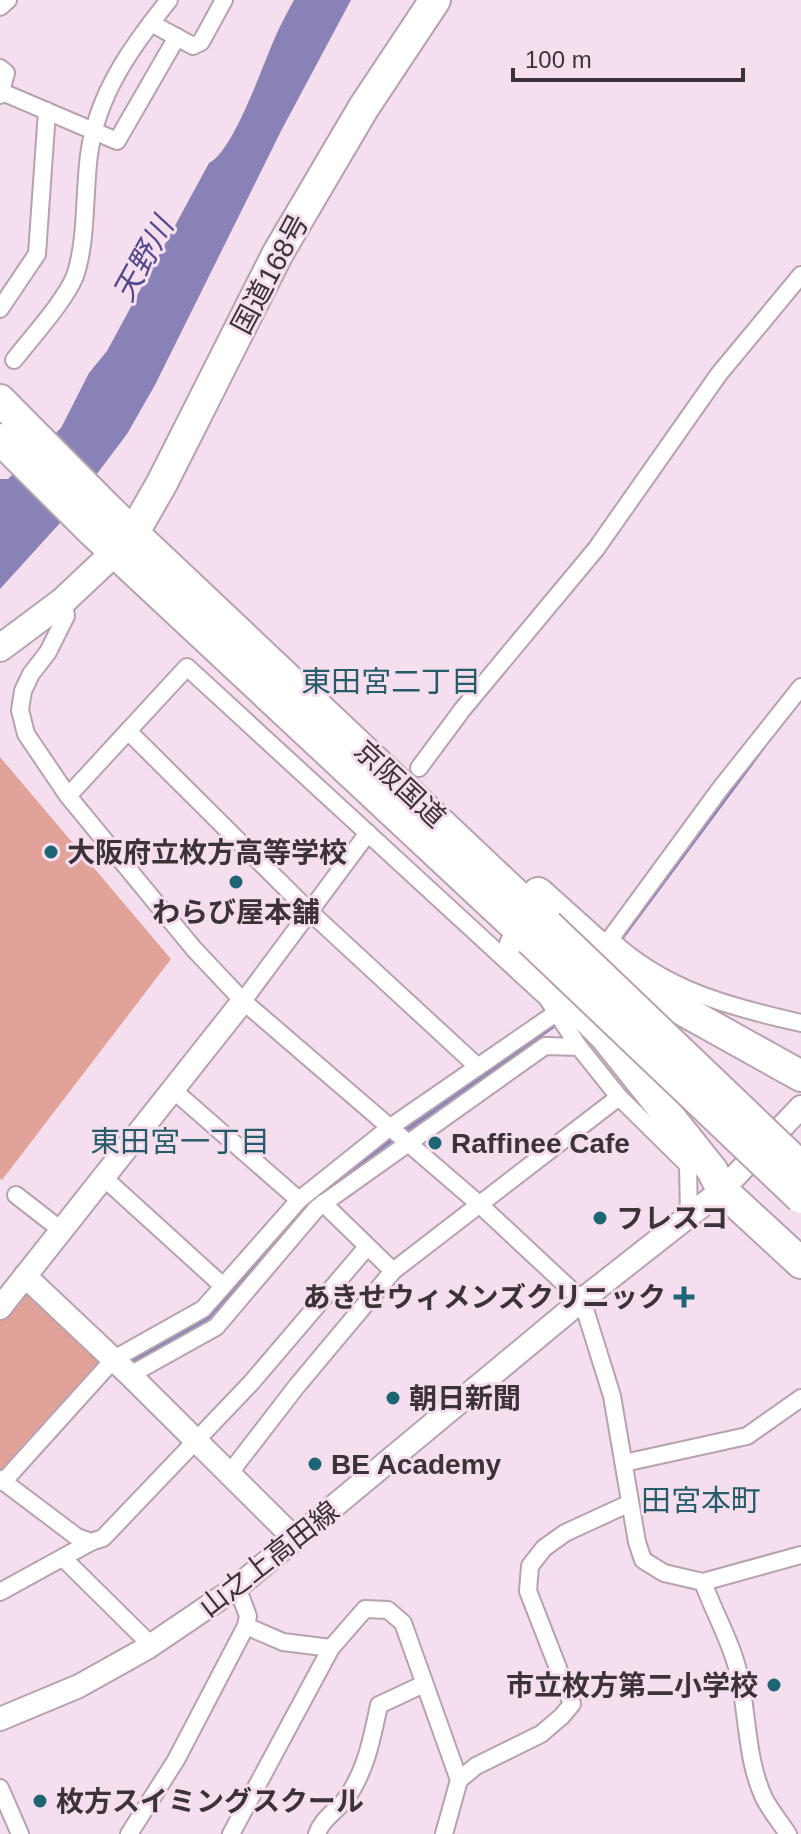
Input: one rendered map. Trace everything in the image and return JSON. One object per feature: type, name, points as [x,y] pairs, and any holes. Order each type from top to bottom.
[{"type":"highway","name":"国道168号","points":[[125,542],[162,483],[278,253],[364,107],[435,0]]},
{"type":"highway","name":"京阪国道","points":[[6,405],[100,520]]},
{"type":"highway","name":"京阪国道","points":[[0,439],[100,520],[464,844],[539,932],[801,1198]]},
{"type":"highway","name":"京阪国道","points":[[125,542],[422,839],[539,932],[801,1167]]},
{"type":"highway","points":[[422,839],[456,885],[605,1036],[712,1170],[722,1190],[801,1263]]},
{"type":"highway","points":[[464,844],[494,853],[645,989],[801,1076]]},
{"type":"main road","points":[[0,648],[63,601],[125,542]]},
{"type":"street","points":[[0,7],[8,0]]},
{"type":"street","points":[[14,360],[67,291],[74,277],[80,253],[90,151],[108,91],[121,64],[169,0]]},
{"type":"street","points":[[151,23],[193,46],[201,42],[224,0]]},
{"type":"street","points":[[0,68],[6,73],[1,94],[117,141],[177,37]]},
{"type":"street","points":[[0,309],[37,254],[47,111]]},
{"type":"street","points":[[419,768],[472,698],[596,549],[719,374],[801,275]]},
{"type":"street","points":[[63,601],[66,616],[23,691],[20,710],[26,734],[69,795],[194,949],[243,1001],[479,1204],[582,1300],[612,1396],[637,1542],[643,1560],[664,1573],[703,1582],[801,1555]]},
{"type":"street","points":[[69,795],[187,667],[560,1009],[579,1047],[619,1097],[688,1165],[689,1216]]},
{"type":"street","points":[[801,687],[720,789],[610,939],[630,958],[658,976],[700,996],[739,1009],[801,1023]]},
{"type":"street","points":[[128,731],[472,1071],[482,1090]]},
{"type":"street","points":[[0,1308],[243,1001],[368,833]]},
{"type":"street","points":[[91,1542],[77,1537],[2,1481],[122,1367],[203,1309],[299,1200],[390,1128],[560,1009]]},
{"type":"street","points":[[122,1367],[216,1327],[323,1203],[545,1046],[579,1047]]},
{"type":"street","points":[[172,1089],[299,1200]]},
{"type":"street","points":[[229,1474],[296,1387],[393,1271],[619,1097]]},
{"type":"street","name":"山之上高田線","points":[[0,1719],[79,1686],[151,1645],[237,1587],[582,1300],[722,1190],[801,1107]]},
{"type":"street","points":[[103,1177],[223,1286]]},
{"type":"street","points":[[16,1195],[61,1230]]},
{"type":"street","points":[[323,1203],[393,1271]]},
{"type":"street","points":[[0,1592],[103,1538],[251,1383],[367,1247]]},
{"type":"street","points":[[25,1276],[122,1367],[295,1539]]},
{"type":"street","points":[[624,1463],[747,1436],[801,1398]]},
{"type":"street","points":[[444,1834],[459,1780],[476,1766],[541,1734],[572,1704],[528,1591],[530,1566],[544,1548],[565,1533],[630,1503]]},
{"type":"street","points":[[63,1558],[151,1645]]},
{"type":"street","points":[[703,1582],[736,1664],[750,1757],[765,1799],[788,1834]]},
{"type":"street","points":[[129,1834],[176,1760],[246,1626],[248,1616],[237,1587]]},
{"type":"street","points":[[231,1834],[331,1648],[365,1609],[388,1610],[403,1623],[459,1780]]},
{"type":"street","points":[[246,1626],[283,1642],[331,1648]]},
{"type":"street","points":[[317,1834],[320,1825],[345,1799],[367,1760],[379,1705],[424,1684]]},
{"type":"street","points":[[0,1788],[20,1834]]},
{"type":"shaded area","points":[[294,0],[351,0],[281,131],[155,385],[127,434],[60,523],[0,589],[0,479],[8,479],[61,428],[89,373],[107,351],[209,163],[219,155],[238,124]]},
{"type":"shaded area","name":"大阪府立枚方高等学校","points":[[0,757],[171,959],[2,1180],[0,1178]]},
{"type":"shaded area","points":[[25,1286],[100,1360],[0,1471],[0,1321]]},
{"type":"waterway","points":[[619,941],[763,747]]},
{"type":"waterway","points":[[128,1363],[207,1318],[303,1210],[380,1148],[557,1023]]},
{"type":"place","name":"大阪府立枚方高等学校","points":[[51,852]]},
{"type":"place","name":"わらび屋本舗","points":[[236,882]]},
{"type":"place","name":"Raffinee Cafe","points":[[435,1143]]},
{"type":"place","name":"フレスコ","points":[[600,1218]]},
{"type":"place","name":"あきせウィメンズクリニック","points":[[684,1297]]},
{"type":"place","name":"朝日新聞","points":[[393,1398]]},
{"type":"place","name":"BE Academy","points":[[315,1464]]},
{"type":"place","name":"市立枚方第二小学校","points":[[774,1685]]},
{"type":"place","name":"枚方スイミングスクール","points":[[40,1801]]},
{"type":"district","name":"東田宮二丁目","points":[[391,681]]},
{"type":"district","name":"東田宮一丁目","points":[[180,1141]]},
{"type":"district","name":"田宮本町","points":[[701,1500]]},
{"type":"water label","name":"天野川","points":[[143,259]]}]
